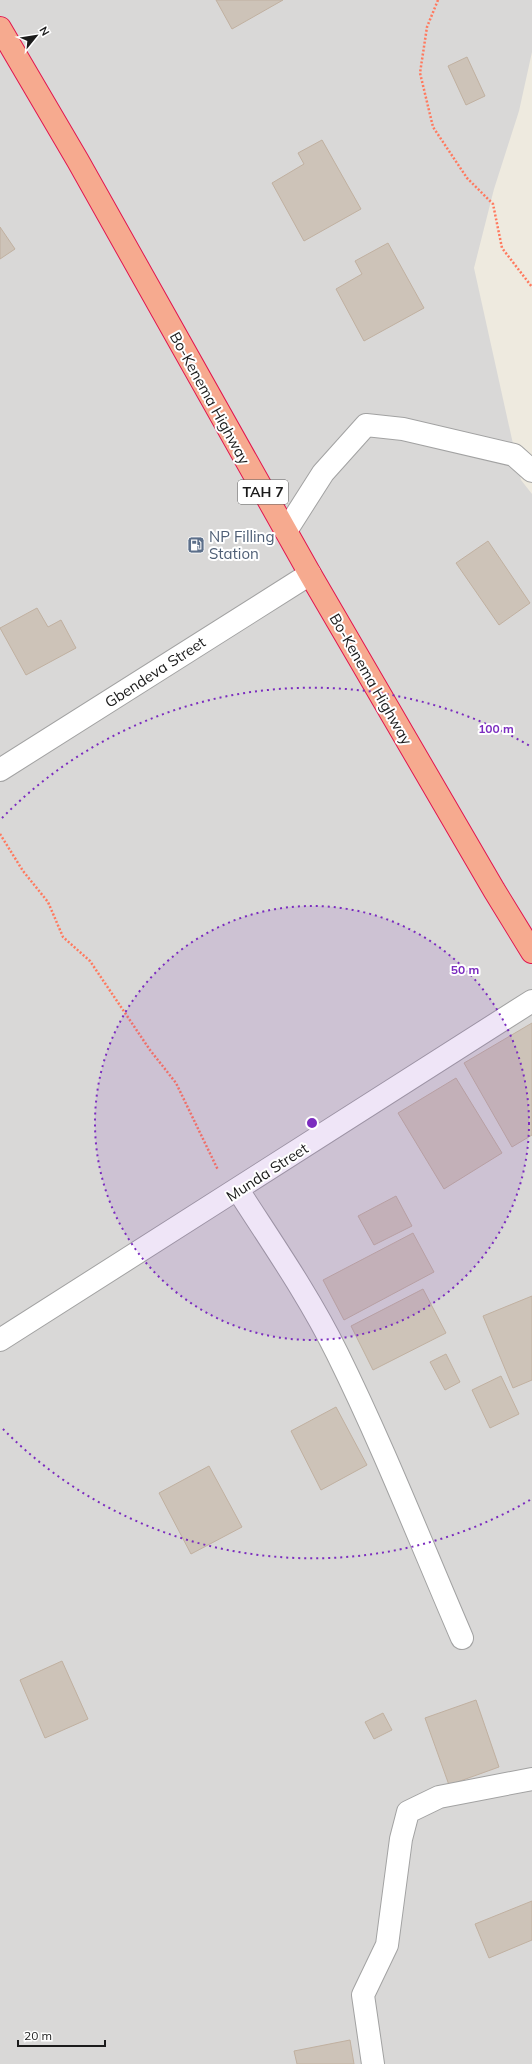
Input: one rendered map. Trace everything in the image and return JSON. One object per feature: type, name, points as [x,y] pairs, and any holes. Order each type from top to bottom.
[{"type":"highway","name":"Bo-Kenema Highway","points":[[0,28],[78,161],[310,574],[490,884],[532,952]]},
{"type":"street","points":[[286,531],[323,473],[366,425],[403,429],[514,455],[532,471]]},
{"type":"street","name":"Gbendeva Street","points":[[0,770],[310,574]]},
{"type":"street","name":"Munda Street","points":[[0,1340],[532,1002]]},
{"type":"street","points":[[233,1193],[309,1302],[337,1352],[398,1488],[462,1638]]},
{"type":"street","points":[[373,2064],[363,1995],[387,1945],[401,1839],[408,1812],[439,1797],[532,1779]]},
{"type":"path","points":[[438,0],[427,27],[420,73],[432,126],[467,178],[493,204],[502,248],[532,287]]},
{"type":"path","points":[[0,834],[22,871],[48,902],[63,937],[90,961],[150,1050],[176,1082],[212,1156],[233,1193]]},
{"type":"shaded area","points":[[0,0],[532,0],[532,52],[519,111],[494,189],[474,268],[521,480],[532,494],[532,2064],[0,2064]]},
{"type":"building","points":[[216,0],[283,0],[232,29]]},
{"type":"building","points":[[467,57],[485,96],[466,105],[448,66]]},
{"type":"building","points":[[322,140],[361,209],[304,241],[272,183],[304,164],[298,153]]},
{"type":"building","points":[[0,227],[15,249],[0,259]]},
{"type":"building","points":[[388,243],[424,308],[364,341],[336,289],[362,274],[355,261]]},
{"type":"building","points":[[488,541],[530,603],[499,625],[456,563]]},
{"type":"building","points":[[37,608],[48,627],[61,620],[76,648],[26,675],[0,628]]},
{"type":"building","points":[[532,1023],[532,1135],[512,1147],[464,1063]]},
{"type":"building","points":[[456,1078],[502,1153],[444,1189],[398,1113]]},
{"type":"building","points":[[396,1196],[412,1226],[374,1245],[358,1216]]},
{"type":"building","points":[[413,1233],[434,1272],[344,1320],[323,1280]]},
{"type":"building","points":[[423,1289],[446,1333],[373,1370],[351,1326]]},
{"type":"building","points":[[532,1296],[532,1380],[513,1388],[483,1316]]},
{"type":"building","points":[[446,1354],[460,1382],[445,1390],[430,1362]]},
{"type":"building","points":[[501,1376],[519,1414],[490,1428],[472,1390]]},
{"type":"building","points":[[336,1407],[367,1465],[321,1490],[291,1431]]},
{"type":"building","points":[[209,1466],[242,1527],[191,1554],[159,1493]]},
{"type":"building","points":[[62,1661],[88,1719],[45,1738],[20,1680]]},
{"type":"building","points":[[476,1700],[499,1767],[449,1785],[425,1718]]},
{"type":"building","points":[[383,1713],[392,1730],[374,1739],[365,1722]]},
{"type":"building","points":[[532,1901],[532,1940],[489,1958],[475,1924]]},
{"type":"building","points":[[350,2040],[354,2064],[297,2064],[294,2051]]},
{"type":"place","name":"NP Filling Station","points":[[196,545]]}]
